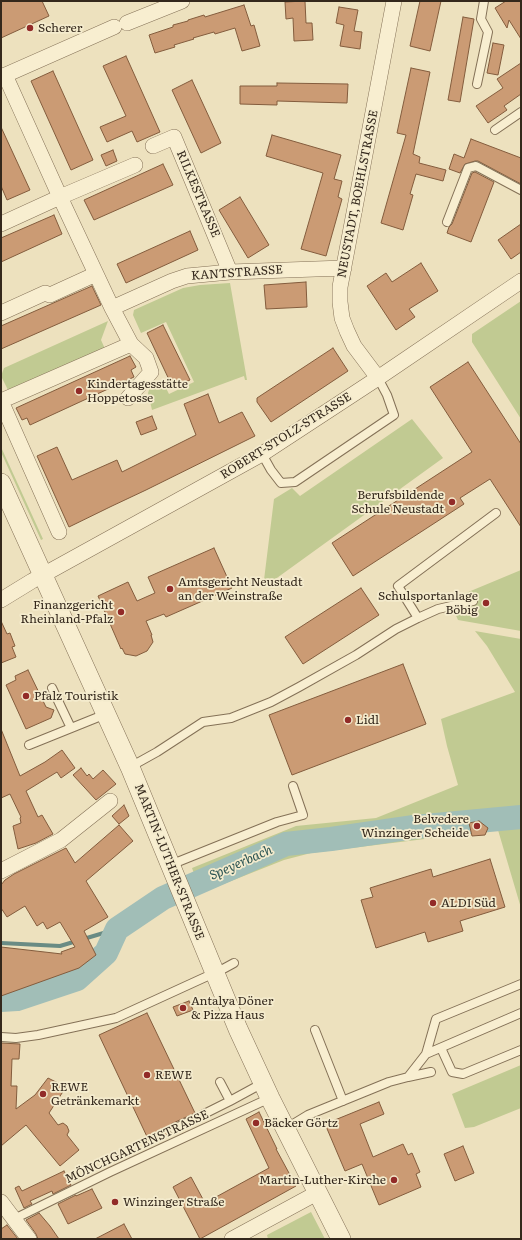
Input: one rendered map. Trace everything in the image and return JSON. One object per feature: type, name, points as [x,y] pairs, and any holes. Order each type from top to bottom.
[{"type":"street","points":[[128,398],[151,372],[146,358],[130,344],[3,76],[120,25],[182,1]]},
{"type":"street","name":"NEUSTADT, BOEHLSTRASSE","points":[[378,378],[354,346],[347,330],[342,318],[340,287],[394,1]]},
{"type":"street","name":"RILKESTRASSE","points":[[153,146],[174,137],[230,272]]},
{"type":"street","points":[[1,224],[135,165]]},
{"type":"street","name":"KANTSTRASSE","points":[[112,308],[172,281],[187,276],[230,272],[344,268]]},
{"type":"street","points":[[1,313],[45,293],[50,295],[96,274]]},
{"type":"street","name":"ROBERT-STOLZ-STRASSE","points":[[1,600],[32,581],[262,454],[378,378],[521,281]]},
{"type":"street","points":[[60,532],[1,401],[130,344]]},
{"type":"street","name":"MARTIN-LUTHER-STRASSE","points":[[1,483],[130,767],[214,973],[266,1091],[341,1239]]},
{"type":"street","points":[[1,871],[60,840],[110,801]]},
{"type":"street","points":[[232,1239],[317,1193]]},
{"type":"street","points":[[1,1202],[29,1239]]},
{"type":"lane","points":[[477,84],[488,32],[481,19],[484,1]]},
{"type":"lane","points":[[496,130],[521,112]]},
{"type":"lane","points":[[447,222],[468,168],[476,166],[521,190]]},
{"type":"lane","points":[[262,454],[271,470],[281,483],[295,482],[394,415],[387,395],[378,378]]},
{"type":"lane","points":[[418,618],[398,586],[496,513]]},
{"type":"lane","points":[[130,767],[157,752],[203,722],[231,718],[271,702],[356,655],[396,629],[418,618],[438,609],[473,601]]},
{"type":"lane","points":[[52,688],[70,728]]},
{"type":"lane","points":[[29,745],[106,714]]},
{"type":"lane","points":[[177,881],[277,822],[303,815],[293,786]]},
{"type":"lane","points":[[1,1037],[16,1038],[38,1035],[116,1018],[234,963]]},
{"type":"lane","points":[[408,1077],[426,1054],[436,1019],[521,984]]},
{"type":"lane","points":[[426,1054],[521,1013]]},
{"type":"lane","points":[[315,1030],[343,1101]]},
{"type":"lane","points":[[441,1048],[452,1072],[463,1074],[521,1050]]},
{"type":"lane","points":[[285,1129],[308,1115],[389,1082],[431,1072]]},
{"type":"lane","points":[[220,1082],[230,1101]]},
{"type":"lane","points":[[174,1129],[230,1101],[266,1091]]},
{"type":"lane","name":"MÖNCHGARTENSTRASSE","points":[[14,1219],[266,1091]]},
{"type":"green space","points":[[230,283],[247,380],[245,380],[244,376],[152,410],[148,393],[154,383],[162,380],[169,394],[194,382],[166,322],[141,333],[133,315],[134,310],[183,288]]},
{"type":"green space","points":[[521,301],[521,419],[472,342],[472,334]]},
{"type":"green space","points":[[108,321],[101,340],[106,351],[9,392],[1,376],[4,368]]},
{"type":"green space","points":[[412,419],[443,458],[263,588],[274,499],[292,488],[300,496]]},
{"type":"green space","points":[[1,447],[43,539],[41,540],[1,452]]},
{"type":"green space","name":"Schulsportanlage Böbig","points":[[521,570],[521,631],[458,620],[449,600]]},
{"type":"green space","points":[[475,631],[521,639],[521,908],[498,830],[311,853],[284,860],[201,893],[192,868],[296,826],[376,818],[458,785],[441,719],[515,692],[487,646]]},
{"type":"green space","points":[[521,1065],[521,1108],[474,1127],[465,1128],[452,1094]]},
{"type":"green space","points":[[311,1212],[325,1239],[268,1239],[267,1235]]},
{"type":"building","points":[[1,1],[42,1],[49,16],[1,38]]},
{"type":"building","points":[[305,1],[306,23],[312,23],[313,40],[294,41],[293,18],[286,19],[285,2]]},
{"type":"building","points":[[420,1],[441,1],[430,51],[410,46]]},
{"type":"building","points":[[506,1],[521,1],[521,39],[509,20],[507,28],[495,8]]},
{"type":"building","points":[[244,5],[251,26],[254,25],[260,46],[242,51],[235,28],[215,34],[214,32],[193,38],[194,39],[174,45],[175,47],[155,53],[149,35],[188,20],[204,15],[205,17]]},
{"type":"building","points":[[339,7],[358,10],[354,31],[362,32],[360,49],[340,46],[344,25],[336,23]]},
{"type":"building","points":[[463,17],[474,19],[460,102],[448,100]]},
{"type":"building","points":[[493,43],[504,45],[498,75],[487,73]]},
{"type":"building","points":[[126,56],[160,132],[137,142],[132,131],[107,142],[100,127],[126,116],[103,66]]},
{"type":"building","points":[[521,63],[521,94],[504,106],[507,110],[488,123],[476,106],[503,88],[497,79]]},
{"type":"building","points":[[411,68],[430,72],[413,154],[420,157],[419,163],[446,170],[443,181],[416,174],[410,194],[413,195],[403,230],[381,223],[406,135],[397,133]]},
{"type":"building","points":[[53,71],[93,160],[71,170],[31,81]]},
{"type":"building","points":[[192,80],[221,143],[201,153],[172,90]]},
{"type":"building","points":[[277,83],[348,84],[347,103],[277,101],[277,105],[240,104],[240,86],[277,86]]},
{"type":"building","points":[[1,127],[30,190],[7,200],[1,186]]},
{"type":"building","points":[[272,135],[341,155],[334,179],[342,181],[338,197],[342,199],[326,256],[301,249],[323,173],[266,156]]},
{"type":"building","points":[[471,139],[521,158],[521,184],[478,161],[465,164],[460,173],[449,169],[454,154],[464,158]]},
{"type":"building","points":[[113,150],[117,161],[106,166],[101,155]]},
{"type":"building","points":[[163,164],[173,185],[94,220],[84,200]]},
{"type":"building","points":[[475,172],[494,182],[471,242],[447,233],[472,173]]},
{"type":"building","points":[[240,197],[269,245],[248,258],[219,210]]},
{"type":"building","points":[[54,215],[62,234],[1,262],[1,238]]},
{"type":"building","points":[[521,224],[521,252],[511,259],[498,240]]},
{"type":"building","points":[[190,231],[198,250],[126,283],[117,264]]},
{"type":"building","points":[[421,263],[438,291],[409,309],[415,317],[396,330],[367,286],[386,273],[392,282]]},
{"type":"building","points":[[306,282],[307,307],[266,309],[264,285]]},
{"type":"building","points":[[92,286],[101,305],[1,349],[1,326]]},
{"type":"building","points":[[163,325],[190,380],[173,388],[147,333]]},
{"type":"building","points":[[333,348],[348,371],[271,422],[257,402],[257,398]]},
{"type":"building","name":"Kindertagesstätte Hoppetosse","points":[[130,356],[136,367],[131,370],[134,377],[30,425],[27,418],[22,420],[16,408]]},
{"type":"building","points":[[468,362],[521,444],[521,527],[490,479],[460,498],[464,504],[353,576],[332,543],[472,452],[430,387]]},
{"type":"building","points":[[208,394],[219,423],[242,412],[255,436],[69,527],[37,456],[57,447],[72,480],[117,460],[122,472],[196,435],[184,404]]},
{"type":"building","points":[[152,416],[157,429],[141,435],[136,422]]},
{"type":"building","points":[[214,548],[232,588],[166,617],[164,614],[146,621],[152,635],[153,642],[147,651],[136,656],[125,654],[122,648],[121,649],[98,596],[128,582],[137,601],[155,593],[148,577]]},
{"type":"building","points":[[361,588],[379,615],[303,664],[285,637]]},
{"type":"building","points":[[1,621],[7,634],[10,633],[15,646],[12,647],[16,657],[1,663]]},
{"type":"building","name":"Lidl","points":[[403,664],[426,724],[292,775],[269,715]]},
{"type":"building","name":"Pfalz Touristik","points":[[28,670],[46,707],[54,710],[51,718],[26,729],[6,685],[16,680],[15,676]]},
{"type":"building","points":[[1,729],[20,776],[45,762],[62,750],[75,768],[61,778],[57,772],[26,791],[38,817],[42,815],[53,834],[36,843],[18,849],[13,826],[21,823],[21,817],[10,794],[1,798]]},
{"type":"building","points":[[81,768],[87,776],[89,774],[93,779],[103,770],[116,784],[96,800],[73,775]]},
{"type":"building","points":[[124,805],[129,816],[119,824],[112,816]]},
{"type":"building","name":"Belvedere Winzinger Scheide","points":[[479,821],[488,828],[485,835],[472,836],[469,823]]},
{"type":"building","points":[[119,825],[133,841],[86,881],[108,917],[84,931],[96,955],[79,968],[1,996],[1,947],[62,954],[61,952],[75,947],[60,922],[47,929],[43,922],[37,926],[25,906],[7,917],[1,908],[1,885],[5,880],[14,874],[66,848],[75,863]]},
{"type":"building","name":"ALDI Süd","points":[[490,859],[505,907],[460,921],[463,931],[428,942],[425,932],[376,948],[361,900],[373,897],[370,888],[431,869],[433,877]]},
{"type":"building","name":"Antalya Döner & Pizza Haus","points":[[189,1001],[193,1010],[177,1016],[173,1007]]},
{"type":"building","name":"REWE","points":[[147,1013],[195,1113],[171,1124],[169,1128],[171,1133],[150,1143],[99,1035]]},
{"type":"building","points":[[1,1043],[20,1044],[19,1059],[12,1059],[11,1086],[17,1086],[16,1109],[35,1095],[48,1078],[66,1087],[49,1113],[58,1125],[63,1123],[67,1126],[69,1131],[67,1135],[79,1150],[60,1166],[26,1125],[1,1146]]},
{"type":"building","points":[[379,1102],[384,1114],[360,1124],[373,1157],[403,1144],[408,1155],[412,1153],[420,1172],[416,1174],[421,1187],[379,1205],[362,1164],[345,1171],[325,1124]]},
{"type":"building","points":[[259,1112],[276,1149],[296,1186],[200,1239],[173,1187],[191,1177],[205,1203],[269,1168],[246,1119]]},
{"type":"building","points":[[463,1146],[474,1173],[455,1181],[444,1154]]},
{"type":"building","points":[[64,1171],[71,1185],[53,1194],[52,1191],[30,1201],[32,1204],[24,1208],[15,1188],[19,1186],[22,1191]]},
{"type":"building","points":[[92,1189],[102,1208],[68,1224],[58,1204]]},
{"type":"building","points":[[39,1213],[59,1239],[38,1239],[26,1220]]},
{"type":"building","points":[[124,1224],[132,1239],[95,1239]]},
{"type":"building","points":[[7,1225],[18,1239],[1,1239],[1,1229]]},
{"type":"waterway","name":"Speyerbach","points":[[1,1000],[17,999],[77,979],[106,953],[117,929],[163,898],[286,844],[414,827],[521,817]]},
{"type":"waterway","points":[[1,943],[60,946],[117,929]]},
{"type":"place","name":"Scherer","points":[[30,28]]},
{"type":"place","name":"Kindertagesstätte Hoppetosse","points":[[79,391]]},
{"type":"place","name":"Berufsbildende Schule Neustadt","points":[[452,502]]},
{"type":"place","name":"Amtsgericht Neustadt an der Weinstraße","points":[[170,589]]},
{"type":"place","name":"Schulsportanlage Böbig","points":[[486,603]]},
{"type":"place","name":"Finanzgericht Rheinland-Pfalz","points":[[121,612]]},
{"type":"place","name":"Pfalz Touristik","points":[[26,696]]},
{"type":"place","name":"Lidl","points":[[348,720]]},
{"type":"place","name":"Belvedere Winzinger Scheide","points":[[477,826]]},
{"type":"place","name":"ALDI Süd","points":[[433,903]]},
{"type":"place","name":"Antalya Döner & Pizza Haus","points":[[183,1008]]},
{"type":"place","name":"REWE","points":[[147,1075]]},
{"type":"place","name":"REWE Getränkemarkt","points":[[43,1094]]},
{"type":"place","name":"Bäcker Görtz","points":[[256,1123]]},
{"type":"place","name":"Martin-Luther-Kirche","points":[[394,1180]]},
{"type":"place","name":"Winzinger Straße","points":[[115,1202]]}]
